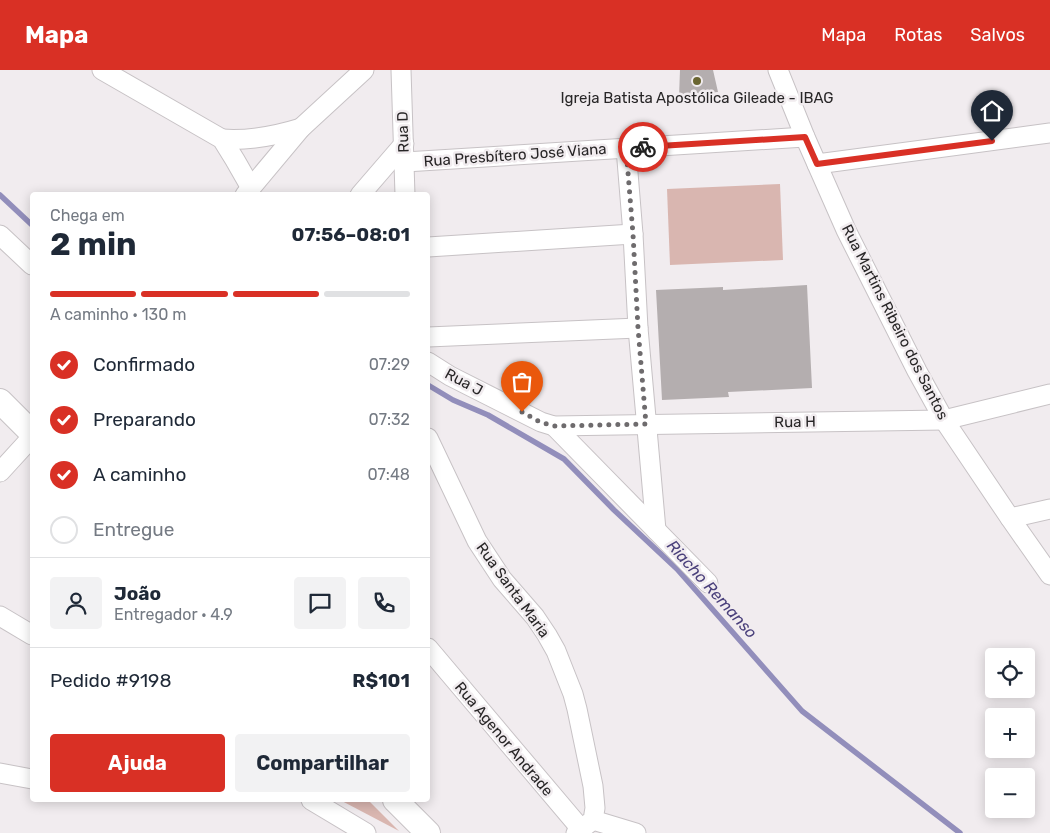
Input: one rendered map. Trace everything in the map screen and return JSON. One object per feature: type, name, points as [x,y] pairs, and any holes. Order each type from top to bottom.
[{"type":"main road","points":[[0,401],[30,431]]},
{"type":"main road","points":[[397,802],[428,833]]},
{"type":"street","points":[[102,70],[222,139],[232,155],[248,192],[301,128],[364,70]]},
{"type":"street","name":"Rua D","points":[[401,70],[405,192]]},
{"type":"street","name":"Rua Martins Ribeiro dos Santos","points":[[778,70],[846,230],[917,371],[944,420],[1050,575]]},
{"type":"street","points":[[222,139],[252,139],[301,128]]},
{"type":"street","points":[[817,164],[1050,133]]},
{"type":"street","name":"Rua Presbítero José Viana","points":[[404,153],[626,148],[805,137]]},
{"type":"street","points":[[626,148],[638,328],[656,530]]},
{"type":"street","points":[[363,192],[404,153]]},
{"type":"street","points":[[430,247],[633,234]]},
{"type":"street","points":[[0,235],[30,263]]},
{"type":"street","points":[[430,337],[638,328]]},
{"type":"street","name":"Rua J","points":[[430,363],[450,376],[540,422],[554,426],[646,424]]},
{"type":"street","name":"Rua H","points":[[646,424],[944,420],[1050,394]]},
{"type":"street","points":[[554,426],[708,583]]},
{"type":"street","points":[[0,472],[30,439]]},
{"type":"street","name":"Rua Santa Maria","points":[[430,442],[477,540],[502,578],[535,617],[556,651],[573,694],[593,786],[595,808],[587,829]]},
{"type":"street","points":[[1010,518],[1050,509]]},
{"type":"street","points":[[0,616],[30,634]]},
{"type":"street","name":"Rua Agenor Andrade","points":[[430,650],[587,829]]},
{"type":"street","points":[[0,773],[30,779]]},
{"type":"street","points":[[314,802],[366,833]]},
{"type":"street","points":[[587,829],[636,833]]},
{"type":"shaded area","points":[[780,184],[783,260],[670,265],[667,189]]},
{"type":"shaded area","points":[[344,802],[370,802],[399,831]]},
{"type":"building","name":"Igreja Batista Apostólica Gileade - IBAG","points":[[680,70],[713,70],[718,92],[679,97]]},
{"type":"building","points":[[807,285],[812,388],[728,392],[729,397],[662,400],[656,290],[723,287],[723,290]]},
{"type":"waterway","name":"Riacho Remanso","points":[[0,195],[30,223]]},
{"type":"waterway","name":"Riacho Remanso","points":[[430,386],[453,400],[488,415],[564,459],[614,510],[677,569],[802,711],[960,833]]},
{"type":"way so far","points":[[522,412],[540,422],[554,426],[646,424],[626,148],[643,147]]},
{"type":"place","name":"Igreja Batista Apostólica Gileade - IBAG","points":[[697,81]]},
{"type":"route","points":[[643,147],[805,137],[817,164],[992,141]]}]
